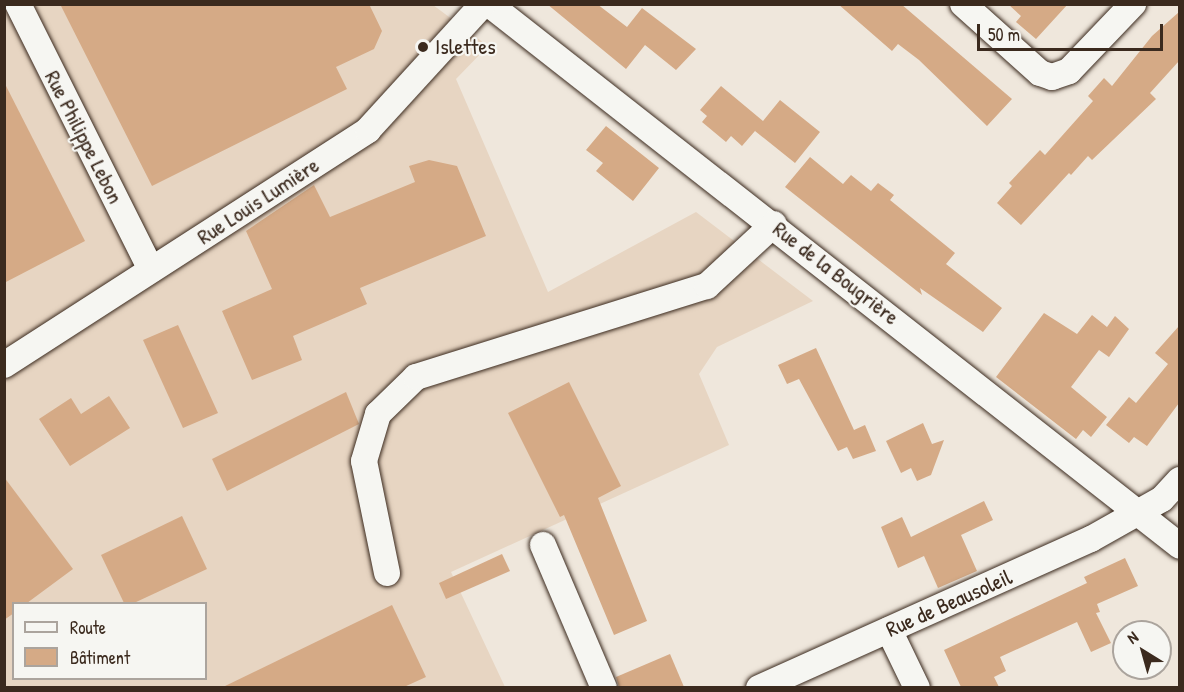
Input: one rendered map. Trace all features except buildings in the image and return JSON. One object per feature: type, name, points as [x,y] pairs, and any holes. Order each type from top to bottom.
[{"type":"street","name":"Rue Philippe Lebon","points":[[18,4],[151,270]]},
{"type":"street","name":"Rue Louis Lumière","points":[[4,365],[368,130],[483,4]]},
{"type":"street","name":"Rue de la Bougrière","points":[[489,4],[774,224],[1179,546]]},
{"type":"street","points":[[963,4],[1040,73],[1052,76],[1069,71],[1132,4]]},
{"type":"street","points":[[387,573],[364,461],[378,414],[416,377],[707,286],[774,224]]},
{"type":"street","name":"Rue de Beausoleil","points":[[759,687],[1091,539],[1162,499],[1179,480]]},
{"type":"street","points":[[543,546],[604,687]]},
{"type":"street","points":[[889,630],[917,687]]},
{"type":"shaded area","points":[[4,5],[433,5],[488,46],[456,79],[548,292],[696,212],[813,301],[717,347],[699,374],[729,445],[451,572],[505,687],[5,687]]},
{"type":"place","name":"Islettes","points":[[423,47]]}]
